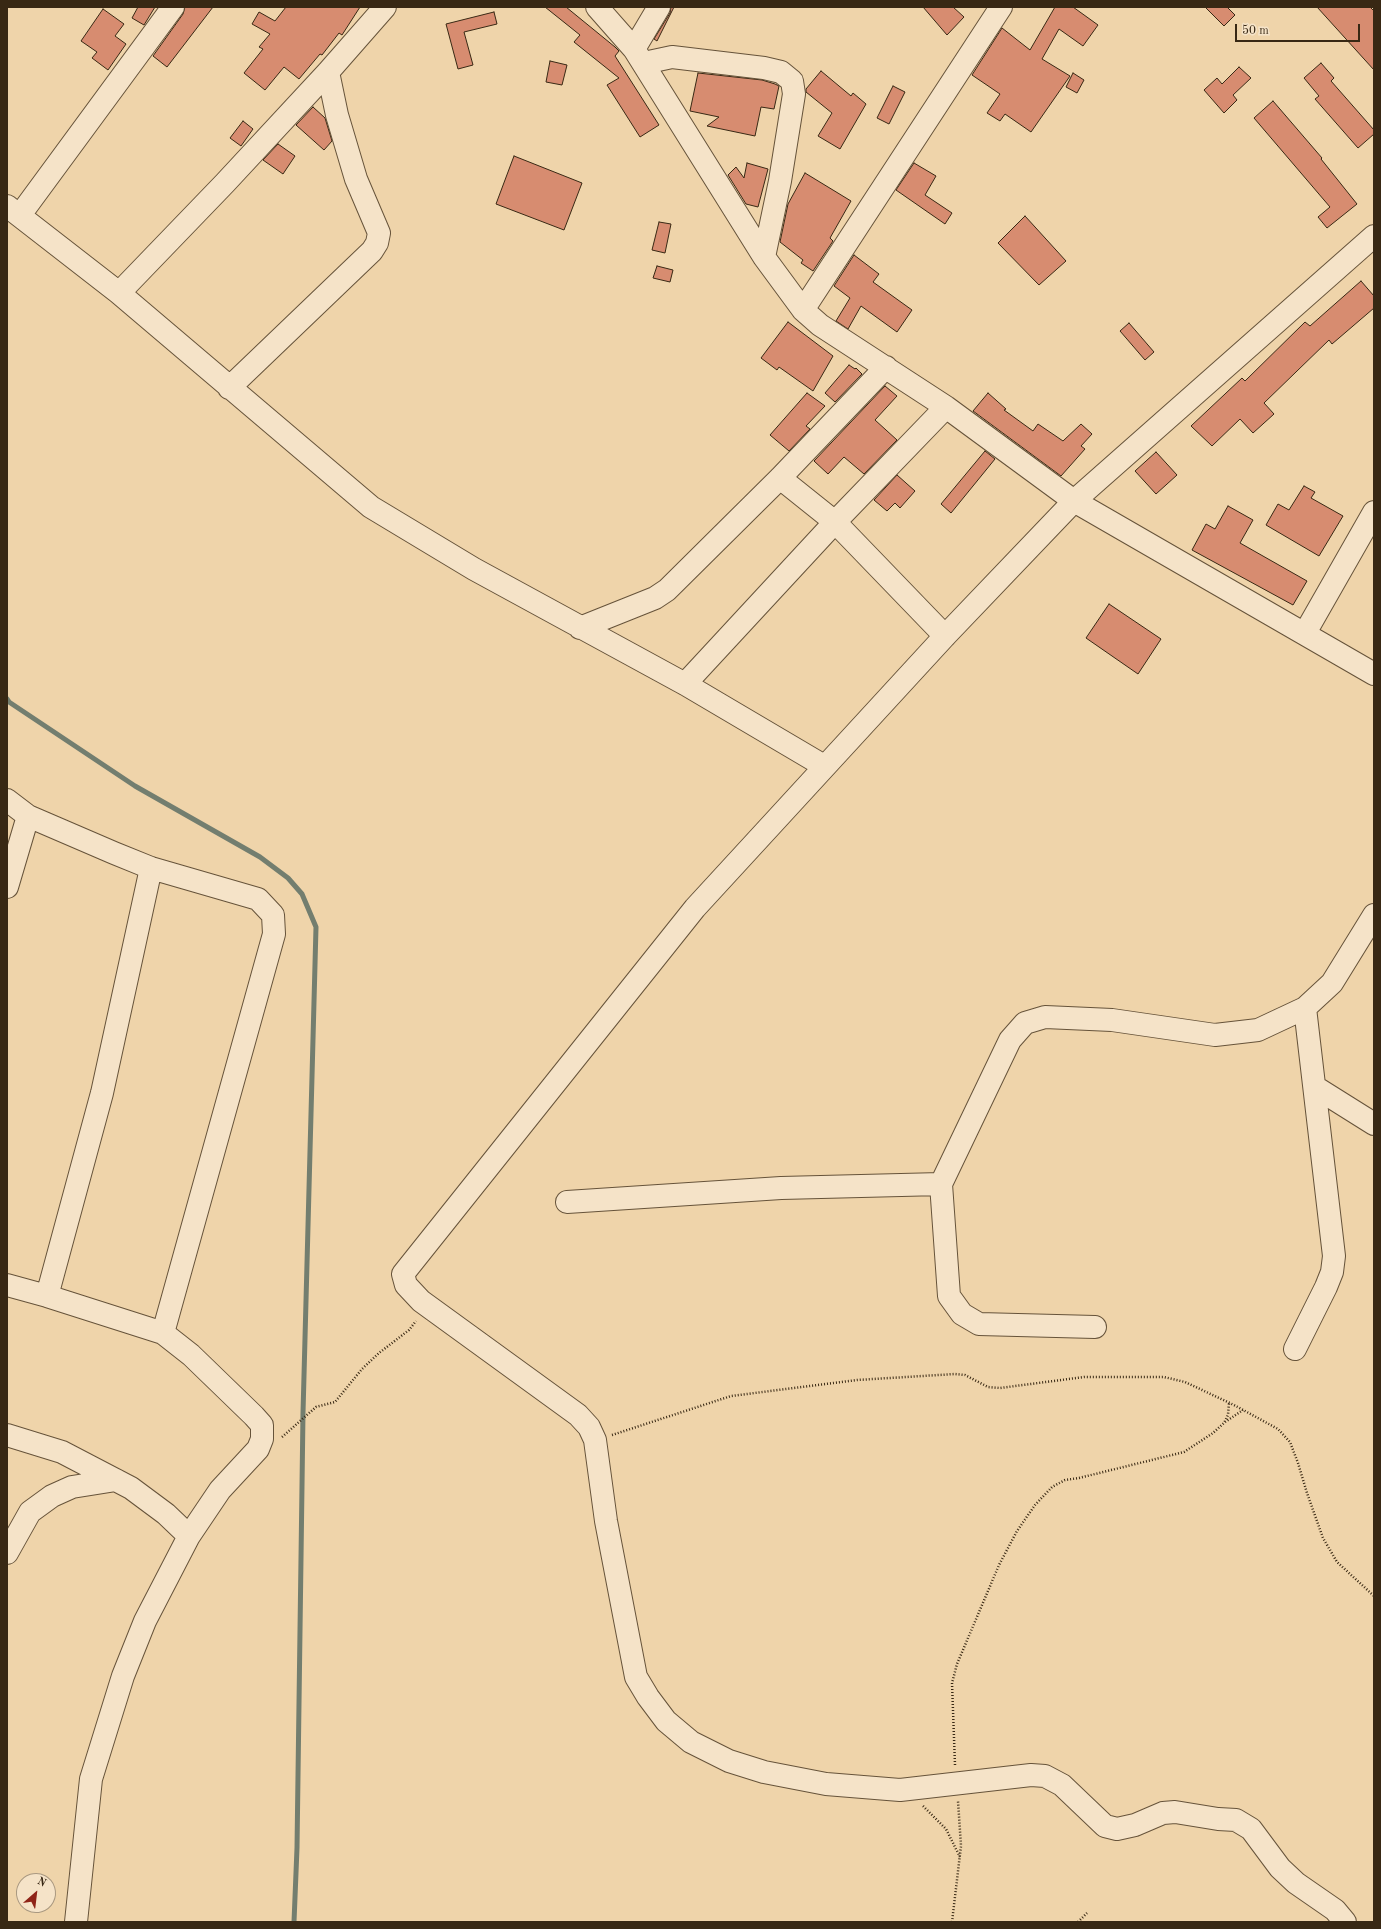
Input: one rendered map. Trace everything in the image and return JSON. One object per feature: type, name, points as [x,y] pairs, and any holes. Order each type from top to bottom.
[{"type":"street","points":[[173,7],[13,211],[119,293],[229,388],[371,507],[474,569],[580,628],[686,684],[824,766]]},
{"type":"street","points":[[119,293],[328,72],[385,7]]},
{"type":"street","points":[[596,7],[639,56],[764,257],[803,310],[820,325],[886,367],[946,408],[1074,501],[1374,674]]},
{"type":"street","points":[[639,56],[658,7]]},
{"type":"street","points":[[803,310],[1001,7]]},
{"type":"street","points":[[639,56],[672,57],[764,68],[782,72],[792,80],[794,94],[780,181],[764,257]]},
{"type":"street","points":[[229,388],[372,251],[377,243],[379,233],[356,179],[338,116],[328,72]]},
{"type":"street","points":[[1345,1922],[1335,1910],[1296,1883],[1280,1868],[1251,1828],[1240,1822],[1175,1812],[1164,1813],[1135,1825],[1117,1828],[1105,1826],[1062,1785],[1045,1776],[1031,1775],[900,1790],[826,1784],[764,1772],[729,1761],[691,1742],[666,1721],[648,1697],[636,1677],[606,1521],[595,1440],[589,1427],[578,1415],[418,1298],[406,1285],[403,1274],[695,908],[945,636],[1074,501],[1374,236]]},
{"type":"street","points":[[580,628],[655,598],[667,590],[780,478],[886,367]]},
{"type":"street","points":[[686,684],[835,522],[946,408]]},
{"type":"street","points":[[780,478],[835,522],[945,636]]},
{"type":"street","points":[[1304,633],[1374,512]]},
{"type":"street","points":[[7,800],[28,816],[151,868],[258,899],[273,915],[274,934],[164,1334]]},
{"type":"street","points":[[7,887],[28,816]]},
{"type":"street","points":[[47,1296],[102,1093],[151,868]]},
{"type":"street","points":[[1095,1327],[979,1324],[962,1314],[950,1296],[941,1184],[1010,1040],[1025,1023],[1045,1016],[1112,1020],[1214,1035],[1258,1030],[1305,1008],[1332,984],[1374,915]]},
{"type":"street","points":[[1295,1349],[1326,1287],[1332,1272],[1334,1256],[1305,1008]]},
{"type":"street","points":[[1315,1087],[1374,1124]]},
{"type":"street","points":[[567,1202],[781,1188],[941,1184]]},
{"type":"street","points":[[7,1285],[47,1296],[164,1334],[191,1355],[262,1425],[262,1439],[258,1449],[220,1490],[189,1536],[145,1621],[123,1676],[91,1779],[76,1922]]},
{"type":"street","points":[[7,1435],[62,1452],[124,1484],[166,1514],[189,1536]]},
{"type":"street","points":[[7,1526],[52,1496],[72,1487],[124,1484]]},
{"type":"street","points":[[7,1553],[30,1512]]},
{"type":"path","points":[[280,1439],[316,1407],[335,1402],[362,1369],[409,1330],[416,1322],[418,1298]]},
{"type":"path","points":[[595,1440],[731,1396],[857,1380],[955,1374],[965,1375],[988,1387],[1000,1388],[1084,1377],[1164,1377],[1185,1382],[1243,1410],[1278,1430],[1290,1442],[1323,1538],[1338,1562],[1374,1596]]},
{"type":"path","points":[[1224,1423],[1228,1415],[1229,1403]]},
{"type":"path","points":[[952,1922],[962,1846],[955,1784],[952,1683],[957,1664],[999,1565],[1017,1531],[1035,1505],[1052,1487],[1065,1480],[1079,1478],[1184,1452],[1213,1433],[1224,1423],[1243,1410]]},
{"type":"path","points":[[900,1790],[933,1814],[946,1829],[960,1857]]},
{"type":"path","points":[[1078,1922],[1087,1913]]},
{"type":"building","points":[[138,7],[155,7],[144,25],[132,18]]},
{"type":"building","points":[[185,7],[213,7],[167,67],[153,56],[183,14]]},
{"type":"building","points":[[286,7],[360,7],[342,35],[339,33],[322,55],[320,54],[299,79],[284,67],[265,90],[244,73],[263,49],[259,47],[270,34],[252,24],[259,12],[275,21]]},
{"type":"building","points":[[545,7],[566,7],[619,51],[615,56],[659,125],[640,137],[607,85],[619,78],[574,42],[580,35]]},
{"type":"building","points":[[671,7],[674,7],[657,41],[654,39],[670,13]]},
{"type":"building","points":[[923,7],[953,7],[964,17],[947,35]]},
{"type":"building","points":[[1055,7],[1073,7],[1098,25],[1083,46],[1059,29],[1042,59],[1070,76],[1031,132],[1005,114],[1000,121],[987,113],[1000,94],[972,75],[1002,28],[1030,50]]},
{"type":"building","points":[[1205,7],[1227,7],[1235,15],[1224,26]]},
{"type":"building","points":[[1317,7],[1370,7],[1374,11],[1374,70]]},
{"type":"building","points":[[103,9],[124,24],[115,36],[126,44],[108,70],[92,58],[97,52],[81,41]]},
{"type":"building","points":[[494,12],[497,24],[464,32],[473,65],[458,69],[446,24]]},
{"type":"building","points":[[550,61],[567,65],[562,85],[546,82]]},
{"type":"building","points":[[1321,63],[1334,78],[1331,81],[1374,130],[1374,134],[1358,148],[1315,99],[1319,96],[1304,78]]},
{"type":"building","points":[[1239,67],[1251,78],[1233,95],[1237,100],[1224,113],[1204,90],[1217,78],[1222,84]]},
{"type":"building","points":[[821,71],[851,96],[853,93],[866,104],[840,149],[818,136],[832,113],[806,92],[806,89]]},
{"type":"building","points":[[698,73],[762,80],[779,86],[774,109],[761,107],[755,136],[707,126],[719,117],[690,111]]},
{"type":"building","points":[[1073,73],[1084,80],[1077,93],[1066,87]]},
{"type":"building","points":[[893,86],[905,92],[889,124],[877,118]]},
{"type":"building","points":[[1273,101],[1322,158],[1321,159],[1357,204],[1327,228],[1318,217],[1330,207],[1254,118]]},
{"type":"building","points":[[313,107],[325,118],[332,141],[324,150],[296,125]]},
{"type":"building","points":[[243,121],[253,129],[241,146],[230,138]]},
{"type":"building","points":[[278,144],[295,156],[283,174],[263,160]]},
{"type":"building","points":[[514,156],[582,183],[564,230],[496,204]]},
{"type":"building","points":[[747,163],[768,169],[758,207],[746,204],[728,175],[736,167],[744,178]]},
{"type":"building","points":[[914,163],[936,176],[925,195],[952,213],[945,224],[896,190]]},
{"type":"building","points":[[805,173],[851,201],[830,238],[833,241],[813,271],[801,263],[803,260],[780,242],[788,204]]},
{"type":"building","points":[[1025,216],[1066,261],[1039,285],[998,243]]},
{"type":"building","points":[[659,222],[671,224],[665,253],[652,250]]},
{"type":"building","points":[[854,255],[879,274],[873,282],[912,310],[897,332],[861,306],[848,329],[836,321],[850,298],[834,286]]},
{"type":"building","points":[[657,266],[673,270],[670,282],[653,278]]},
{"type":"building","points":[[1361,281],[1374,296],[1374,308],[1332,344],[1329,340],[1264,403],[1274,414],[1253,433],[1240,419],[1212,446],[1191,426],[1242,378],[1245,381],[1305,322],[1310,326]]},
{"type":"building","points":[[788,322],[833,356],[813,391],[779,367],[777,370],[761,358]]},
{"type":"building","points":[[1129,323],[1154,352],[1145,360],[1120,331]]},
{"type":"building","points":[[849,365],[855,369],[856,368],[862,374],[835,402],[825,393]]},
{"type":"building","points":[[885,386],[897,396],[875,420],[897,440],[864,474],[844,457],[828,474],[814,461]]},
{"type":"building","points":[[807,393],[825,406],[806,426],[810,429],[789,451],[770,435]]},
{"type":"building","points":[[988,393],[1006,409],[1004,410],[1033,431],[1038,424],[1063,441],[1081,424],[1092,434],[1081,446],[1085,449],[1061,476],[973,411]]},
{"type":"building","points":[[985,451],[995,459],[951,513],[941,504]]},
{"type":"building","points":[[1156,452],[1177,475],[1156,494],[1135,471]]},
{"type":"building","points":[[897,475],[915,491],[900,508],[895,503],[887,511],[874,500]]},
{"type":"building","points":[[1304,486],[1315,492],[1311,498],[1343,516],[1319,556],[1266,525],[1278,504],[1289,510]]},
{"type":"building","points":[[1228,506],[1253,520],[1240,543],[1307,581],[1293,605],[1192,550],[1206,524],[1215,529]]},
{"type":"building","points":[[1109,604],[1161,639],[1138,674],[1086,638]]},
{"type":"waterway","points":[[7,699],[9,702],[135,786],[260,857],[288,878],[302,894],[316,927],[303,1413],[297,1848],[294,1922]]}]
